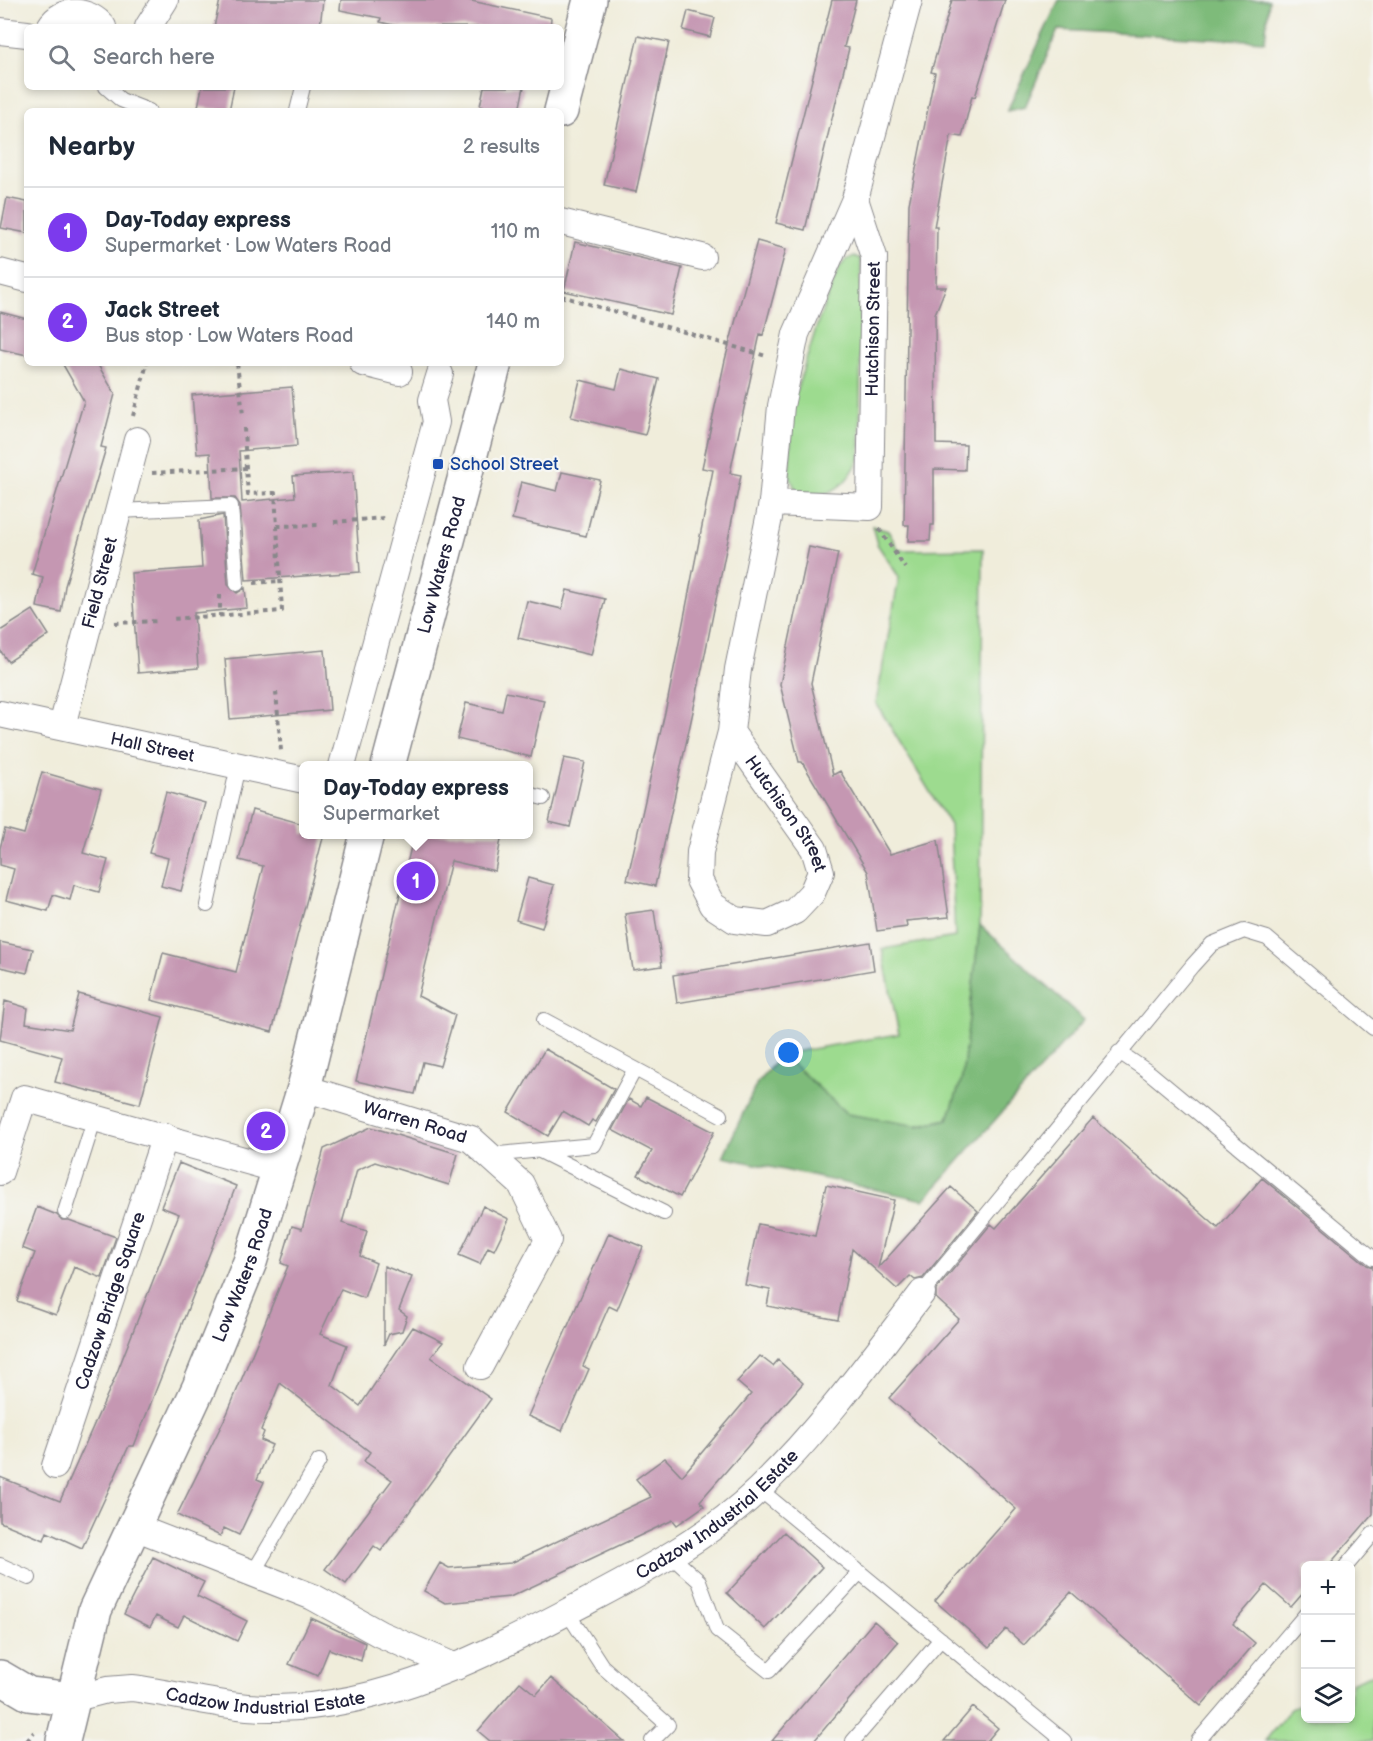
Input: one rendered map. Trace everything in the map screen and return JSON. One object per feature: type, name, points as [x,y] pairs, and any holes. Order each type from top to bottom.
[{"type":"main road","points":[[562,108],[590,0]]},
{"type":"main road","name":"Low Waters Road","points":[[393,761],[494,366]]},
{"type":"main road","name":"Low Waters Road","points":[[63,1741],[95,1610],[203,1377],[250,1262],[304,1088],[366,839]]},
{"type":"main road","points":[[0,1677],[29,1694],[72,1699]]},
{"type":"street","points":[[150,24],[165,0]]},
{"type":"street","name":"Hutchison Street","points":[[731,732],[814,849],[821,872],[812,893],[795,911],[767,924],[735,920],[712,905],[699,880],[700,852],[731,732],[738,669],[772,503],[781,406],[796,334],[855,199],[909,0]]},
{"type":"street","points":[[52,24],[67,14],[83,12],[98,19],[102,24]]},
{"type":"street","points":[[0,31],[24,34]]},
{"type":"street","name":"Hutchison Street","points":[[855,199],[874,257],[870,507]]},
{"type":"street","points":[[564,223],[702,257]]},
{"type":"street","points":[[0,272],[24,278]]},
{"type":"street","points":[[375,366],[399,372]]},
{"type":"street","points":[[343,761],[436,422],[432,400],[440,374]]},
{"type":"street","name":"Field Street","points":[[62,726],[137,440]]},
{"type":"street","points":[[772,503],[870,507]]},
{"type":"street","name":"Hall Street","points":[[0,714],[293,778]]},
{"type":"street","name":"Warren Road","points":[[304,1088],[471,1139],[521,1184],[548,1240],[480,1366]]},
{"type":"street","points":[[0,1172],[9,1123],[24,1098],[279,1170]]},
{"type":"street","name":"Cadzow Bridge Square","points":[[55,1466],[165,1136]]},
{"type":"street","name":"Cadzow Industrial Estate","points":[[72,1699],[108,1690],[132,1688],[275,1708],[314,1706],[349,1701],[403,1686],[456,1667],[567,1612],[671,1556],[713,1528],[759,1488],[855,1381],[922,1293]]},
{"type":"street","points":[[132,1526],[313,1597],[380,1634],[456,1667]]},
{"type":"lane","points":[[109,90],[121,100],[141,108]]},
{"type":"lane","points":[[298,108],[302,90]]},
{"type":"lane","points":[[118,511],[231,506],[237,584]]},
{"type":"lane","points":[[207,905],[238,766]]},
{"type":"lane","points":[[533,795],[543,798]]},
{"type":"lane","points":[[922,1293],[1119,1052],[1212,944],[1244,931],[1267,938],[1373,1028]]},
{"type":"lane","points":[[544,1020],[721,1115]]},
{"type":"lane","points":[[1119,1052],[1150,1073],[1373,1258]]},
{"type":"lane","points":[[489,1155],[594,1145],[635,1070]]},
{"type":"lane","points":[[65,1212],[95,1117]]},
{"type":"lane","points":[[539,1150],[664,1213]]},
{"type":"lane","points":[[253,1573],[319,1461]]},
{"type":"lane","points":[[759,1488],[1064,1741]]},
{"type":"lane","points":[[1350,1561],[1373,1534]]},
{"type":"lane","points":[[671,1556],[699,1581],[717,1630],[769,1671],[860,1572]]},
{"type":"lane","points":[[0,1565],[29,1578]]},
{"type":"lane","points":[[567,1612],[602,1666],[668,1725],[652,1741]]},
{"type":"lane","points":[[1198,1741],[1304,1615]]},
{"type":"lane","points":[[853,1741],[941,1639]]},
{"type":"path","points":[[564,297],[790,363]]},
{"type":"path","points":[[137,440],[133,416],[146,366]]},
{"type":"path","points":[[237,366],[243,415]]},
{"type":"path","points":[[244,428],[246,468]]},
{"type":"path","points":[[870,507],[873,520],[905,568]]},
{"type":"path","points":[[334,522],[410,516]]},
{"type":"path","points":[[277,526],[321,525]]},
{"type":"path","points":[[88,625],[159,621]]},
{"type":"path","points":[[276,692],[293,778]]},
{"type":"green space","points":[[1059,0],[1269,0],[1265,41],[1058,30],[1025,107],[1007,111]]},
{"type":"green space","points":[[854,256],[861,259],[860,458],[849,477],[835,489],[827,493],[808,494],[796,491],[789,474],[793,402],[818,322],[839,268],[846,260]]},
{"type":"green space","points":[[872,526],[888,531],[899,550],[983,549],[980,925],[962,1078],[948,1119],[913,1126],[847,1114],[782,1054],[899,1034],[882,949],[955,937],[950,825],[876,703],[899,577],[877,544]]},
{"type":"green space","points":[[980,925],[1084,1020],[924,1200],[723,1157],[757,1083],[782,1054],[847,1114],[919,1126],[948,1119],[962,1078]]},
{"type":"green space","points":[[1373,1674],[1373,1741],[1265,1741],[1291,1708],[1301,1704],[1301,1723],[1355,1723],[1355,1681]]},
{"type":"building","points":[[220,0],[323,0],[320,24],[215,24]]},
{"type":"building","points":[[341,0],[467,0],[551,18],[550,24],[389,24],[380,22],[381,18],[340,10]]},
{"type":"building","points":[[832,0],[856,0],[844,47],[849,48],[805,230],[776,223]]},
{"type":"building","points":[[952,0],[1005,0],[975,97],[972,96],[962,137],[951,135],[934,227],[937,227],[936,287],[946,287],[935,314],[936,444],[966,445],[965,470],[934,469],[934,525],[931,525],[930,541],[908,541],[909,525],[904,525],[909,204],[935,73],[931,72]]},
{"type":"building","points":[[688,11],[715,18],[710,37],[683,30]]},
{"type":"building","points":[[638,36],[669,42],[636,192],[604,185]]},
{"type":"building","points":[[201,90],[233,90],[230,108],[198,107]]},
{"type":"building","points":[[483,90],[523,90],[520,108],[480,106]]},
{"type":"building","points":[[7,198],[24,201],[24,232],[1,228]]},
{"type":"building","points":[[757,241],[786,249],[763,335],[760,334],[730,473],[741,475],[655,886],[627,880],[668,699],[713,470],[702,468],[725,360]]},
{"type":"building","points":[[575,242],[682,268],[671,315],[564,291]]},
{"type":"building","points":[[0,312],[24,318],[24,354],[0,349]]},
{"type":"building","points":[[64,366],[99,366],[115,394],[101,447],[106,448],[65,586],[61,612],[37,607],[43,577],[32,574],[84,401]]},
{"type":"building","points":[[621,369],[659,379],[645,435],[571,417],[580,380],[616,389]]},
{"type":"building","points":[[292,387],[297,446],[239,451],[242,502],[295,497],[293,476],[353,472],[360,572],[246,580],[240,505],[235,498],[212,498],[210,453],[197,454],[192,395]]},
{"type":"building","points":[[562,472],[600,480],[586,536],[512,519],[521,482],[557,491]]},
{"type":"building","points":[[223,515],[228,585],[237,593],[245,588],[247,608],[194,613],[198,668],[138,673],[131,573],[202,568],[199,520]]},
{"type":"building","points":[[809,547],[838,553],[811,683],[833,775],[840,771],[890,854],[938,840],[949,917],[906,921],[907,927],[877,931],[868,872],[802,762],[799,762],[780,684]]},
{"type":"building","points":[[567,590],[605,599],[591,655],[518,638],[527,601],[562,609]]},
{"type":"building","points":[[33,610],[49,635],[8,662],[0,650],[0,631]]},
{"type":"building","points":[[325,650],[330,710],[230,719],[225,659]]},
{"type":"building","points":[[506,692],[544,700],[531,757],[457,739],[466,703],[502,711]]},
{"type":"building","points":[[564,758],[585,762],[570,827],[549,822]]},
{"type":"building","points":[[42,772],[101,789],[83,853],[108,860],[99,892],[74,885],[70,900],[53,895],[48,911],[6,900],[14,869],[0,865],[0,848],[5,829],[24,834]]},
{"type":"building","points":[[166,792],[205,803],[181,891],[161,886],[168,858],[149,853]]},
{"type":"building","points":[[252,810],[299,823],[299,839],[323,839],[272,1032],[151,1000],[163,953],[236,972],[263,866],[239,860]]},
{"type":"building","points":[[413,839],[501,839],[495,871],[451,861],[418,996],[455,1015],[440,1066],[423,1062],[415,1094],[356,1081]]},
{"type":"building","points":[[528,878],[554,885],[542,928],[516,920]]},
{"type":"building","points":[[654,910],[662,966],[633,970],[625,914]]},
{"type":"building","points":[[0,942],[33,949],[27,973],[0,967]]},
{"type":"building","points":[[870,942],[874,970],[677,1003],[673,975]]},
{"type":"building","points":[[79,994],[163,1017],[140,1104],[55,1082],[62,1057],[0,1040],[5,1001],[28,1008],[26,1023],[70,1030]]},
{"type":"building","points":[[545,1049],[614,1089],[596,1122],[592,1120],[588,1126],[563,1111],[548,1136],[508,1112]]},
{"type":"building","points":[[646,1097],[714,1132],[680,1197],[638,1175],[652,1151],[612,1130],[629,1099],[641,1106]]},
{"type":"building","points":[[1093,1118],[1218,1228],[1262,1178],[1367,1265],[1373,1267],[1373,1514],[1332,1561],[1301,1561],[1301,1596],[1291,1607],[1266,1585],[1233,1624],[1255,1643],[1201,1706],[1071,1592],[1024,1645],[1006,1629],[989,1648],[935,1601],[1016,1509],[889,1398],[959,1319],[936,1298],[936,1290],[991,1224],[996,1228]]},
{"type":"building","points":[[371,1127],[458,1154],[449,1185],[375,1162],[357,1170],[342,1223],[367,1231],[360,1256],[376,1263],[364,1298],[341,1289],[320,1334],[347,1345],[332,1385],[360,1406],[413,1327],[443,1342],[431,1357],[491,1399],[381,1551],[374,1546],[346,1584],[325,1569],[392,1480],[364,1461],[370,1452],[280,1383],[261,1430],[264,1432],[261,1440],[272,1445],[257,1479],[264,1482],[239,1535],[224,1528],[220,1536],[177,1515],[227,1414],[288,1266],[281,1263],[292,1226],[302,1229],[324,1149]]},
{"type":"building","points":[[179,1163],[236,1186],[134,1446],[129,1446],[82,1548],[47,1532],[44,1540],[0,1522],[0,1477],[60,1501],[116,1375],[179,1214],[161,1207]]},
{"type":"building","points":[[826,1185],[894,1200],[878,1268],[951,1187],[978,1211],[923,1278],[915,1280],[910,1276],[897,1289],[852,1249],[838,1320],[767,1306],[770,1290],[745,1285],[758,1224],[815,1236]]},
{"type":"building","points":[[483,1206],[509,1219],[494,1250],[488,1247],[480,1264],[459,1255]]},
{"type":"building","points":[[37,1207],[57,1215],[62,1220],[69,1220],[116,1237],[102,1278],[74,1267],[56,1315],[17,1301],[35,1253],[22,1248]]},
{"type":"building","points":[[609,1233],[643,1247],[617,1310],[609,1306],[583,1366],[589,1369],[562,1431],[528,1416]]},
{"type":"building","points":[[384,1266],[412,1277],[399,1310],[407,1316],[402,1331],[389,1334],[384,1345]]},
{"type":"building","points":[[760,1356],[773,1366],[778,1360],[803,1383],[700,1501],[704,1506],[677,1525],[673,1520],[510,1597],[445,1603],[424,1591],[440,1563],[449,1568],[511,1563],[651,1497],[636,1479],[665,1458],[682,1476],[751,1394],[737,1382]]},
{"type":"building","points":[[784,1532],[822,1567],[765,1629],[727,1593]]},
{"type":"building","points":[[153,1557],[204,1582],[197,1596],[247,1621],[237,1641],[184,1615],[178,1627],[156,1616],[150,1627],[124,1614]]},
{"type":"building","points":[[311,1618],[365,1643],[361,1661],[329,1649],[318,1676],[289,1664]]},
{"type":"building","points":[[874,1621],[898,1642],[814,1741],[772,1741]]},
{"type":"building","points":[[551,1678],[624,1741],[490,1741],[478,1731],[520,1682],[536,1695]]},
{"type":"building","points":[[973,1707],[998,1728],[987,1741],[944,1741]]},
{"type":"place","name":"School Street","points":[[438,464]]},
{"type":"place","name":"Day-Today express","points":[[416,881]]},
{"type":"place","name":"Jack Street","points":[[266,1131]]}]
